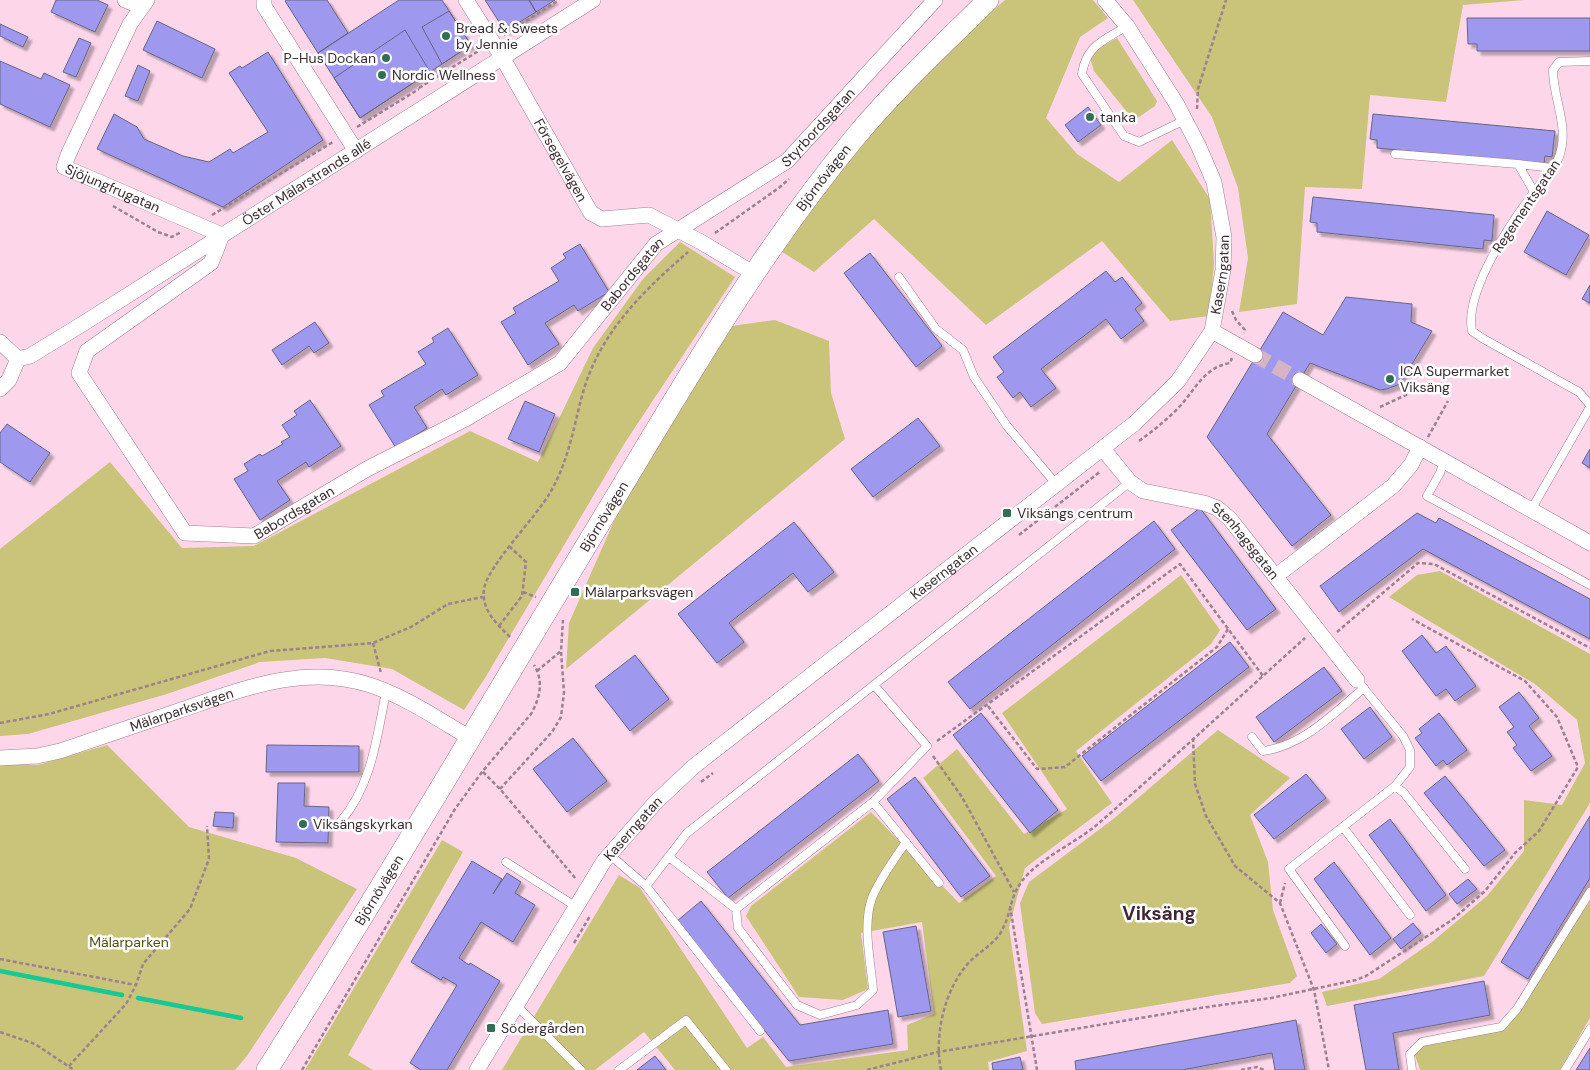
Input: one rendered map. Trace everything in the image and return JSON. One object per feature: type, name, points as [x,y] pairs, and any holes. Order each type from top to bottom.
[{"type":"main road","name":"Björnövägen","points":[[267,1070],[355,932],[470,738],[753,273],[858,134],[988,0]]},
{"type":"street","points":[[126,0],[144,4]]},
{"type":"street","points":[[264,0],[264,6],[356,150]]},
{"type":"street","name":"Försegelvägen","points":[[466,0],[502,57],[592,213],[602,219],[649,215],[701,242],[753,273]]},
{"type":"street","name":"Öster Mälarstrands allé","points":[[18,359],[30,356],[592,0]]},
{"type":"street","name":"Styrbordsgatan","points":[[680,231],[787,161],[935,0]]},
{"type":"street","name":"Kaserngatan","points":[[477,1070],[586,888],[609,854],[655,802],[693,767],[1135,423],[1178,381],[1212,331],[1223,270],[1224,237],[1214,182],[1191,117],[1127,26],[1106,0]]},
{"type":"street","name":"Kaserngatan","points":[[1116,0],[1127,26]]},
{"type":"street","name":"Sjöjungfrugatan","points":[[144,4],[130,24],[64,167],[222,235]]},
{"type":"street","name":"Babordsgatan","points":[[222,235],[210,263],[86,350],[79,374],[185,533],[254,536],[367,469],[467,418],[560,363],[656,244],[680,231]]},
{"type":"street","points":[[1212,331],[1255,355]]},
{"type":"street","points":[[0,342],[18,359],[9,380],[0,389]]},
{"type":"street","points":[[1300,380],[1590,543]]},
{"type":"street","points":[[1276,576],[1393,486],[1411,465],[1420,447]]},
{"type":"street","name":"Stenhagsgatan","points":[[1103,449],[1130,482],[1143,491],[1188,499],[1217,508],[1230,518],[1360,684]]},
{"type":"street","name":"Mälarparksvägen","points":[[0,758],[37,756],[60,751],[256,685],[278,680],[324,677],[369,685],[386,692],[411,703],[470,738]]},
{"type":"lane","points":[[1127,26],[1094,46],[1084,59],[1082,74],[1124,136],[1139,142],[1191,117]]},
{"type":"lane","name":"Regementsgatan","points":[[1531,510],[1590,406],[1579,392],[1472,331],[1470,318],[1472,305],[1489,261],[1560,155],[1562,130],[1552,70],[1559,62],[1590,62]]},
{"type":"lane","points":[[1394,154],[1553,168]]},
{"type":"lane","points":[[1518,164],[1534,192]]},
{"type":"lane","points":[[899,277],[936,329],[963,350],[974,378],[1002,418],[1057,485]]},
{"type":"lane","points":[[1444,461],[1440,473],[1427,496],[1590,585]]},
{"type":"lane","points":[[646,886],[687,833],[1130,482]]},
{"type":"lane","points":[[1252,737],[1263,752],[1280,749],[1312,731],[1360,684],[1403,736],[1410,750],[1410,767],[1395,786],[1289,869],[1344,946]]},
{"type":"lane","points":[[736,909],[873,802],[927,746],[874,685]]},
{"type":"lane","points":[[341,821],[352,808],[371,767],[386,692]]},
{"type":"lane","points":[[1395,786],[1404,793],[1464,869]]},
{"type":"lane","points":[[873,802],[939,883]]},
{"type":"lane","points":[[1343,827],[1410,915]]},
{"type":"lane","points":[[669,857],[736,909],[738,928],[797,1004],[820,1016],[857,1006],[873,990],[868,923],[872,899],[889,867],[906,842]]},
{"type":"lane","points":[[609,854],[646,886],[760,1031]]},
{"type":"lane","points":[[506,862],[575,906]]},
{"type":"lane","points":[[1412,1070],[1410,1054],[1422,1042],[1500,1028],[1517,1009],[1590,892]]},
{"type":"lane","points":[[516,1005],[581,1070]]},
{"type":"lane","points":[[619,1070],[686,1020],[726,1070]]},
{"type":"lane","points":[[1565,1070],[1590,1029]]},
{"type":"path","points":[[1191,117],[1226,0]]},
{"type":"path","points":[[205,218],[345,135],[419,88]]},
{"type":"path","points":[[515,643],[490,615],[484,597],[485,583],[543,505],[558,479],[572,442],[590,369],[611,331],[653,282],[701,242],[780,188],[793,175]]},
{"type":"path","points":[[105,202],[151,229],[172,238],[189,228]]},
{"type":"path","points":[[1134,444],[1158,427],[1181,405],[1206,374],[1220,365],[1230,363],[1238,346]]},
{"type":"path","points":[[1378,408],[1410,393]]},
{"type":"path","points":[[1420,447],[1429,436],[1448,400]]},
{"type":"path","points":[[1015,538],[1113,462]]},
{"type":"path","points":[[499,626],[523,592],[526,562],[510,547]]},
{"type":"path","points":[[1326,641],[1418,563],[1434,564],[1590,648]]},
{"type":"path","points":[[1014,892],[962,797],[927,746],[946,736],[988,706],[1180,564],[1263,676]]},
{"type":"path","points":[[523,592],[537,597]]},
{"type":"path","points":[[0,723],[49,714],[270,651],[373,643],[411,627],[448,604],[484,597]]},
{"type":"path","points":[[867,1070],[938,1052],[1314,990],[1366,976],[1452,920],[1485,891],[1515,853],[1540,831],[1578,767],[1557,717],[1525,682],[1412,618]]},
{"type":"path","points":[[500,788],[552,732],[561,717],[564,692],[560,651],[563,619]]},
{"type":"path","points":[[941,1070],[938,1052],[946,1003],[952,988],[966,966],[1000,934],[1006,922],[1009,904],[1014,892],[1028,874],[1097,825],[1316,628]]},
{"type":"path","points":[[988,706],[1037,769],[1065,767],[1217,647],[1228,629]]},
{"type":"path","points":[[373,643],[386,692]]},
{"type":"path","points":[[537,671],[560,651]]},
{"type":"path","points":[[302,1070],[450,818],[482,772],[534,709],[539,696],[537,671],[531,662]]},
{"type":"path","points":[[1193,738],[1195,784],[1206,816],[1235,866],[1280,903],[1314,990],[1329,1070]]},
{"type":"path","points":[[697,785],[720,767]]},
{"type":"path","points":[[482,772],[500,788],[576,880],[586,888]]},
{"type":"path","points":[[69,1066],[126,1004],[136,985],[143,964],[190,909],[209,859],[208,826]]},
{"type":"path","points":[[1280,903],[1289,869]]},
{"type":"path","points":[[1009,904],[1037,1070]]},
{"type":"path","points":[[570,948],[592,911]]},
{"type":"path","points":[[0,959],[136,985]]},
{"type":"path","points":[[0,1032],[35,1044],[74,1070]]},
{"type":"path","points":[[1241,1070],[1257,1067],[1264,1070]]},
{"type":"green space","points":[[1005,0],[1093,0],[1108,18],[1080,37],[1046,118],[1077,154],[1119,182],[1172,140],[1210,199],[1214,263],[1209,316],[1170,321],[1102,241],[986,325],[874,219],[814,272],[779,250],[809,208],[930,65]]},
{"type":"green space","points":[[1133,0],[1525,0],[1463,5],[1446,102],[1370,95],[1362,189],[1305,187],[1297,304],[1239,312],[1248,258],[1238,188],[1212,117]]},
{"type":"green space","points":[[1117,38],[1157,101],[1155,106],[1136,119],[1131,117],[1094,71],[1090,58],[1095,50]]},
{"type":"green space","points":[[680,242],[735,277],[626,441],[464,710],[392,669],[325,658],[260,662],[167,694],[28,734],[0,736],[0,549],[110,462],[182,548],[254,546],[470,431],[538,462],[593,348],[643,279]]},
{"type":"green space","points":[[775,320],[829,341],[831,393],[845,439],[566,669],[569,623],[622,503],[731,326]]},
{"type":"green space","points":[[1440,571],[1590,654],[1590,803],[1484,976],[1327,1006],[1322,992],[1379,979],[1432,942],[1487,896],[1524,851],[1524,800],[1562,805],[1585,763],[1577,720],[1535,684],[1389,597],[1417,575]]},
{"type":"green space","points":[[1181,575],[1220,630],[1211,644],[1076,751],[1112,803],[1025,868],[1009,927],[1027,1051],[988,1062],[989,1070],[675,1070],[644,1032],[595,1070],[502,1070],[619,875],[640,888],[747,1048],[763,1037],[786,1067],[908,1050],[907,1025],[934,1014],[922,922],[861,933],[868,989],[843,1000],[799,997],[746,916],[751,906],[871,812],[959,903],[996,876],[923,778],[957,749],[1024,834],[1067,809],[1002,713]]},
{"type":"green space","points":[[1218,730],[1290,778],[1250,815],[1268,862],[1273,910],[1297,976],[1290,983],[1042,1024],[1035,1013],[1020,903],[1029,882],[1112,820]]},
{"type":"green space","name":"Mälarparken","points":[[107,745],[189,827],[296,858],[357,889],[247,1056],[235,1070],[0,1070],[0,764],[38,765]]},
{"type":"green space","points":[[442,840],[463,852],[348,1055],[373,1070],[305,1070]]},
{"type":"green space","points":[[1590,901],[1590,1018],[1560,1070],[1420,1070],[1415,1055],[1424,1045],[1505,1028]]},
{"type":"building","points":[[56,0],[97,0],[108,5],[95,32],[51,12]]},
{"type":"building","points":[[327,0],[348,33],[318,53],[285,1]]},
{"type":"building","name":"P-Hus Dockan","points":[[399,0],[442,0],[471,45],[360,118],[318,53]]},
{"type":"building","points":[[485,0],[529,0],[536,12],[505,31]]},
{"type":"building","points":[[529,0],[555,0],[536,12]]},
{"type":"building","name":"Bread & Sweets by Jennie","points":[[449,11],[471,45],[442,64],[422,27]]},
{"type":"building","points":[[1467,18],[1590,18],[1590,51],[1477,51],[1477,44],[1468,44]]},
{"type":"building","points":[[157,21],[215,49],[202,78],[143,50]]},
{"type":"building","points":[[0,24],[28,37],[23,47],[0,36]]},
{"type":"building","name":"Nordic Wellness","points":[[405,30],[430,72],[360,118],[334,78]]},
{"type":"building","points":[[79,38],[91,43],[76,77],[63,72]]},
{"type":"building","points":[[268,52],[323,140],[223,207],[97,149],[114,114],[137,127],[144,139],[183,156],[209,162],[230,149],[233,153],[268,132],[229,73],[240,66],[242,68]]},
{"type":"building","points":[[0,61],[41,79],[44,73],[70,85],[50,127],[0,104]]},
{"type":"building","points":[[138,65],[150,71],[138,101],[125,96]]},
{"type":"building","points":[[1088,107],[1101,125],[1078,142],[1065,125]]},
{"type":"building","points":[[1373,114],[1555,131],[1552,157],[1545,156],[1544,164],[1377,148],[1377,140],[1370,139]]},
{"type":"building","points":[[1313,197],[1494,215],[1492,241],[1484,240],[1483,249],[1317,232],[1317,223],[1310,222]]},
{"type":"building","points":[[1547,211],[1589,235],[1566,275],[1524,252]]},
{"type":"building","points":[[580,244],[609,292],[578,311],[574,305],[545,323],[559,344],[528,365],[501,322],[516,313],[513,308],[559,281],[551,268],[566,258],[563,254]]},
{"type":"building","points":[[870,253],[942,346],[916,367],[844,273]]},
{"type":"building","points":[[1106,271],[1115,282],[1122,277],[1142,303],[1135,309],[1144,321],[1121,339],[1106,319],[1041,369],[1056,388],[1031,407],[1020,392],[1013,398],[997,377],[1004,372],[993,357]]},
{"type":"building","points":[[1590,285],[1590,303],[1582,299]]},
{"type":"building","points":[[1346,297],[1412,304],[1411,322],[1432,331],[1400,384],[1387,389],[1380,390],[1310,363],[1267,434],[1331,515],[1292,546],[1207,437],[1283,312],[1323,335]]},
{"type":"building","points":[[315,322],[329,343],[314,353],[309,346],[282,365],[272,350]]},
{"type":"building","points":[[448,328],[478,375],[446,395],[442,389],[414,407],[427,428],[396,448],[369,405],[384,396],[381,391],[426,364],[418,352],[434,342],[432,338]]},
{"type":"building","points":[[310,400],[341,446],[309,467],[306,462],[277,481],[290,500],[260,520],[234,479],[248,471],[244,464],[260,454],[262,456],[283,444],[281,442],[290,437],[282,425],[297,415],[294,411]]},
{"type":"building","points":[[525,401],[555,414],[539,452],[508,439]]},
{"type":"building","points":[[918,418],[940,446],[873,497],[851,469]]},
{"type":"building","points":[[7,424],[50,453],[30,482],[0,462],[0,433]]},
{"type":"building","points":[[1590,449],[1590,468],[1582,463]]},
{"type":"building","points":[[1200,508],[1276,609],[1247,630],[1171,530]]},
{"type":"building","points":[[1417,513],[1436,523],[1439,518],[1590,599],[1590,639],[1423,549],[1339,612],[1320,586]]},
{"type":"building","points":[[1154,521],[1175,549],[970,709],[948,682]]},
{"type":"building","points":[[794,522],[834,572],[808,592],[793,573],[729,623],[744,642],[717,663],[678,614]]},
{"type":"building","points":[[1422,635],[1436,653],[1446,646],[1476,686],[1455,701],[1446,689],[1436,696],[1402,651]]},
{"type":"building","points":[[1230,642],[1249,667],[1101,781],[1082,756]]},
{"type":"building","points":[[635,655],[669,699],[630,731],[595,686]]},
{"type":"building","points":[[1324,667],[1342,691],[1274,742],[1256,717]]},
{"type":"building","points":[[1519,692],[1539,718],[1529,726],[1552,756],[1531,771],[1513,748],[1517,745],[1507,732],[1514,727],[1499,707]]},
{"type":"building","points":[[1370,707],[1392,737],[1364,759],[1341,729]]},
{"type":"building","points":[[981,713],[1058,810],[1030,833],[953,735]]},
{"type":"building","points":[[1439,713],[1467,750],[1447,765],[1443,760],[1436,766],[1415,738],[1422,733],[1419,729]]},
{"type":"building","points":[[573,738],[607,781],[567,812],[533,769]]},
{"type":"building","points":[[267,745],[359,746],[359,772],[266,772]]},
{"type":"building","points":[[858,754],[879,781],[728,898],[707,872]]},
{"type":"building","points":[[1306,774],[1326,798],[1274,839],[1254,815]]},
{"type":"building","points":[[1445,776],[1505,850],[1484,866],[1424,793]]},
{"type":"building","points":[[915,777],[990,876],[961,897],[887,799]]},
{"type":"building","name":"Viksängskyrkan","points":[[278,783],[305,783],[304,806],[329,807],[328,843],[276,842]]},
{"type":"building","points":[[215,812],[234,813],[233,828],[213,826]]},
{"type":"building","points":[[1590,816],[1590,878],[1528,979],[1501,962]]},
{"type":"building","points":[[1390,819],[1446,895],[1426,911],[1369,835]]},
{"type":"building","points":[[472,861],[502,879],[493,894],[507,873],[521,882],[515,893],[535,905],[513,942],[481,922],[459,958],[500,981],[447,1070],[421,1070],[410,1063],[457,985],[443,977],[441,980],[411,962]]},
{"type":"building","points":[[1334,862],[1391,938],[1370,955],[1314,879]]},
{"type":"building","points":[[1468,879],[1477,889],[1457,904],[1449,894]]},
{"type":"building","points":[[701,901],[800,1025],[888,1010],[893,1044],[789,1061],[677,921]]},
{"type":"building","points":[[1413,923],[1421,933],[1401,949],[1393,939]]},
{"type":"building","points":[[1321,924],[1337,944],[1326,953],[1311,933]]},
{"type":"building","points":[[916,926],[931,1011],[898,1017],[883,932]]},
{"type":"building","points":[[1484,981],[1490,1015],[1393,1033],[1399,1070],[1366,1070],[1354,1005]]},
{"type":"building","points":[[1296,1020],[1305,1070],[1275,1070],[1272,1053],[1182,1070],[1076,1070],[1075,1061]]},
{"type":"building","points":[[1590,1048],[1590,1070],[1576,1070]]},
{"type":"building","points":[[655,1056],[666,1070],[637,1070]]},
{"type":"building","points":[[1020,1057],[1023,1070],[993,1070],[992,1063]]},
{"type":"waterway","points":[[0,971],[122,995]]},
{"type":"waterway","points":[[138,998],[241,1018]]},
{"type":"tunnel","points":[[1255,355],[1300,380]]},
{"type":"place","name":"Bread & Sweets by Jennie","points":[[446,36]]},
{"type":"place","name":"P-Hus Dockan","points":[[386,58]]},
{"type":"place","name":"Nordic Wellness","points":[[382,75]]},
{"type":"place","name":"tanka","points":[[1090,117]]},
{"type":"place","name":"ICA Supermarket Viksäng","points":[[1390,379]]},
{"type":"place","name":"Viksängs centrum","points":[[1007,513]]},
{"type":"place","name":"Mälarparksvägen","points":[[575,592]]},
{"type":"place","name":"Viksängskyrkan","points":[[303,824]]},
{"type":"place","name":"Södergården","points":[[491,1028]]},
{"type":"district","name":"Viksäng","points":[[1159,913]]}]
